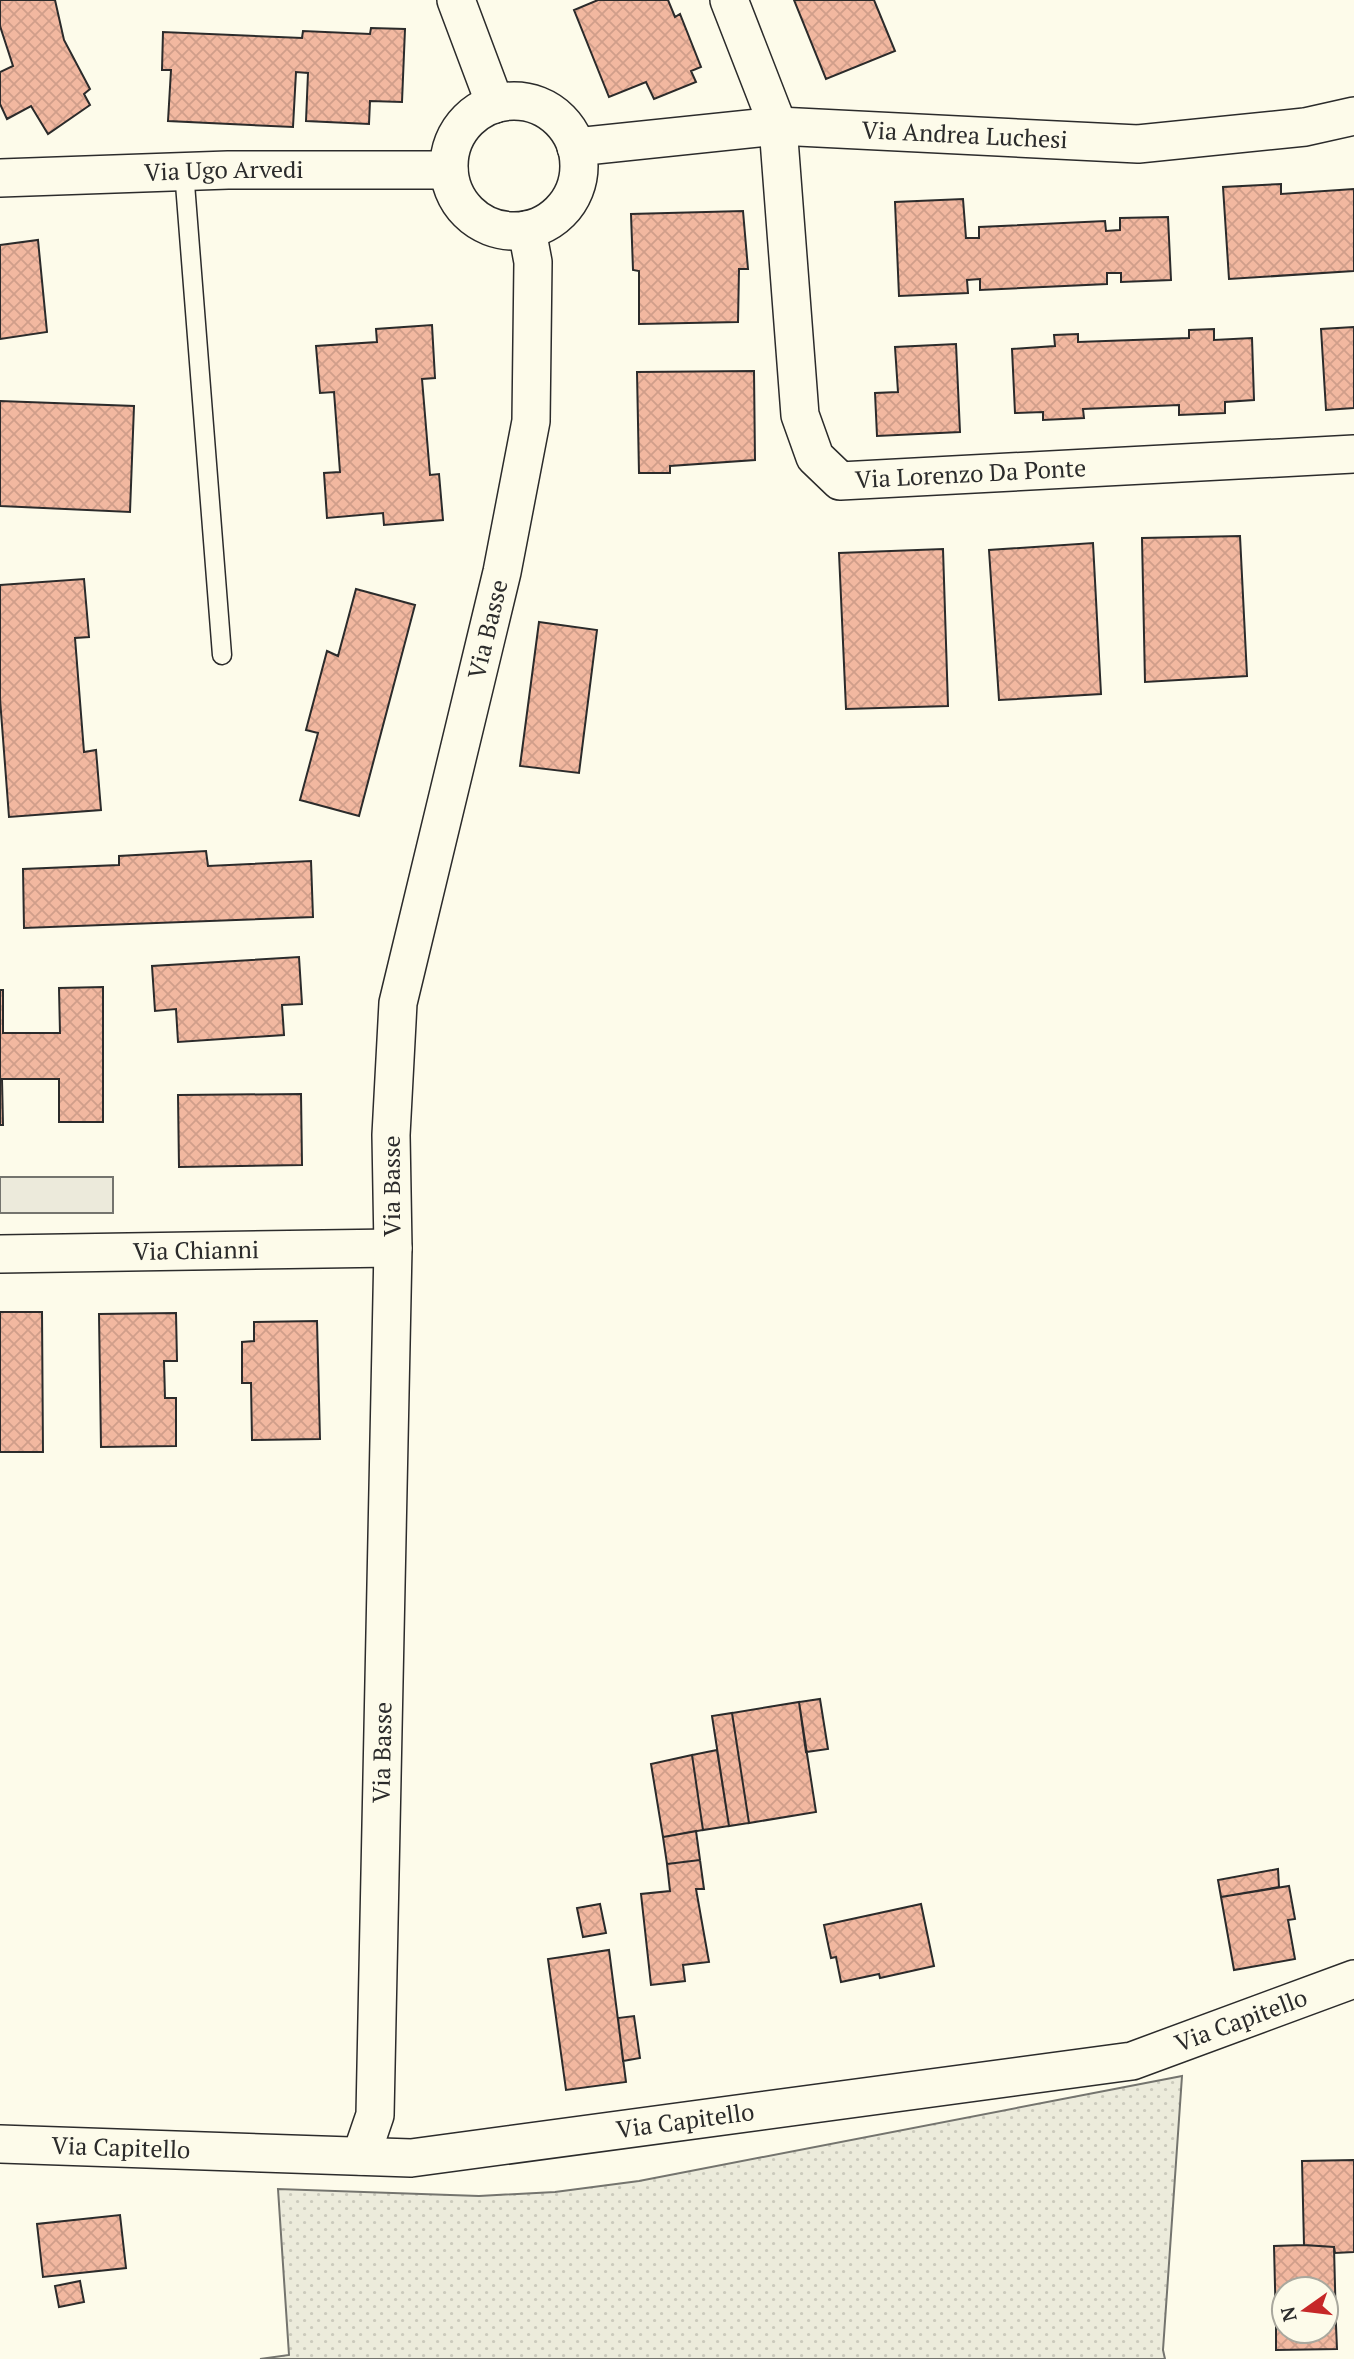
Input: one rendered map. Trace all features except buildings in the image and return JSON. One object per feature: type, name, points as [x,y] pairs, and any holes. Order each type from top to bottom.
[{"type":"street","points":[[456,0],[495,104]]},
{"type":"street","name":"Via Lorenzo Da Ponte","points":[[729,0],[778,125],[800,415],[815,457],[840,481],[1354,454]]},
{"type":"street","points":[[511,100],[533,103],[555,115],[576,147],[579,176],[571,198],[557,215],[527,230],[505,230],[485,225],[467,211],[455,193],[449,170],[451,148],[461,127],[477,111],[495,104],[511,100]]},
{"type":"street","name":"Via Andrea Luchesi","points":[[576,147],[778,125],[1138,144],[1305,127],[1354,116]]},
{"type":"street","name":"Via Ugo Arvedi","points":[[0,178],[184,171],[449,170]]},
{"type":"street","name":"Via Basse","points":[[361,2156],[375,2115],[393,1248],[391,1135],[398,1003],[502,572],[531,421],[533,262],[527,230]]},
{"type":"street","name":"Via Chianni","points":[[0,1254],[393,1248]]},
{"type":"street","name":"Via Capitello","points":[[0,2144],[411,2158],[1132,2061],[1354,1979]]},
{"type":"lane","points":[[184,171],[222,655]]},
{"type":"shaded area","points":[[0,1177],[113,1177],[113,1213],[0,1213]]},
{"type":"shaded area","points":[[1182,2076],[1163,2350],[1165,2359],[260,2359],[289,2355],[278,2189],[479,2196],[555,2192],[639,2181]]}]
